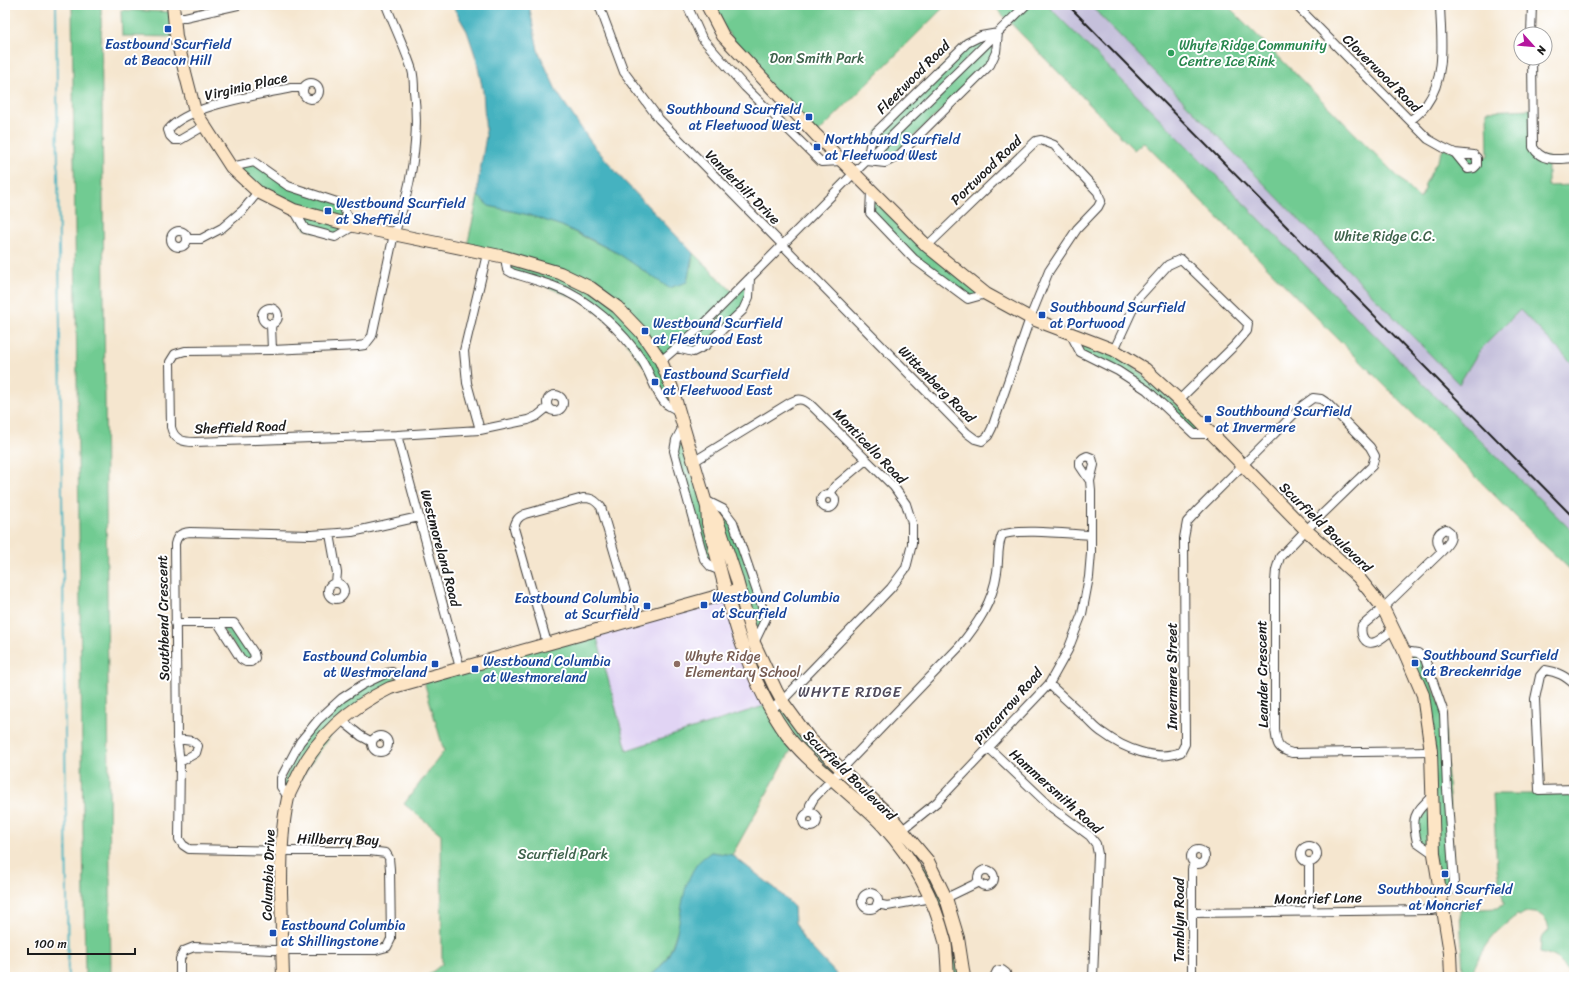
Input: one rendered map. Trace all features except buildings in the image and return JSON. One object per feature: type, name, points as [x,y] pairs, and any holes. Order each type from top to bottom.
[{"type":"street","points":[[173,11],[185,17],[238,5]]},
{"type":"street","points":[[386,5],[412,71],[416,108],[416,143],[403,207],[394,234]]},
{"type":"street","name":"Vanderbilt Drive","points":[[599,5],[624,72],[659,119],[783,246]]},
{"type":"street","points":[[687,5],[702,38],[745,87],[821,162],[842,161]]},
{"type":"street","name":"Scurfield Boulevard","points":[[707,5],[723,36],[854,174],[927,246],[986,294],[1030,318],[1114,350],[1145,369],[1179,400],[1306,530],[1358,577],[1383,608],[1394,629],[1423,695],[1431,751],[1434,854],[1450,953],[1451,977]]},
{"type":"street","name":"Fleetwood Road","points":[[661,361],[703,325],[1026,5]]},
{"type":"street","name":"Cloverwood Road","points":[[1296,5],[1411,120],[1428,139],[1455,153]]},
{"type":"street","points":[[1411,120],[1426,106],[1437,86],[1441,64],[1440,5]]},
{"type":"street","points":[[1531,26],[1532,5]]},
{"type":"street","name":"Scurfield Boulevard","points":[[173,11],[176,37],[195,111],[231,167],[258,192],[294,210],[354,226],[505,257],[560,273],[591,288],[617,307],[636,327],[661,361],[672,388],[706,504],[708,524],[742,647],[756,682],[770,710],[788,737],[808,758],[832,778],[884,827],[915,866],[932,898],[945,942],[948,977]]},
{"type":"street","points":[[868,161],[885,163],[898,156],[990,65],[996,52],[998,33]]},
{"type":"street","name":"Fleetwood Road","points":[[868,161],[870,145],[876,132],[966,43],[981,36],[998,33]]},
{"type":"street","points":[[1532,66],[1533,147],[1537,154],[1542,158],[1574,158]]},
{"type":"street","name":"Virginia Place","points":[[204,126],[180,140],[174,140],[170,136],[168,130],[173,124],[195,111],[290,88],[303,88]]},
{"type":"street","name":"Portwood Road","points":[[927,246],[1036,141],[1041,140],[1054,145],[1098,192],[1101,201],[1098,207],[1077,229],[1049,271],[1030,318]]},
{"type":"street","points":[[231,167],[254,162],[288,186],[340,203],[354,226]]},
{"type":"street","points":[[871,191],[870,213],[914,259],[968,300],[986,294]]},
{"type":"street","points":[[186,239],[201,239],[222,228],[243,210],[258,192]]},
{"type":"street","name":"Sheffield Road","points":[[394,234],[374,328],[369,341],[365,345],[272,350],[185,350],[174,354],[170,362],[171,412],[173,433],[176,438],[182,441],[195,442],[397,435],[480,430],[528,420],[537,416],[548,407]]},
{"type":"street","name":"Wittenberg Road","points":[[783,246],[967,433],[975,439],[982,440],[988,436],[992,428],[1030,318]]},
{"type":"street","points":[[480,430],[467,383],[464,351],[481,272],[487,254]]},
{"type":"street","points":[[505,257],[507,270],[512,273],[554,286],[569,293],[598,312],[616,328],[643,362],[663,401],[678,411]]},
{"type":"street","points":[[1114,350],[1138,298],[1168,265],[1181,259],[1248,324],[1247,331],[1236,344],[1179,400]]},
{"type":"street","points":[[677,348],[693,352],[706,346],[743,310],[749,297],[750,278]]},
{"type":"street","points":[[271,325],[272,350]]},
{"type":"street","points":[[1069,332],[1080,352],[1118,370],[1147,390],[1194,434],[1212,434]]},
{"type":"street","points":[[1242,465],[1302,406],[1313,398],[1321,399],[1328,403],[1370,447],[1375,456],[1374,462],[1363,475],[1306,530]]},
{"type":"street","name":"Monticello Road","points":[[693,462],[796,399],[802,399],[813,406],[894,488],[906,504],[912,523],[912,544],[906,568],[891,588],[782,701],[770,710]]},
{"type":"street","points":[[683,427],[676,440],[674,451],[704,559],[712,567],[721,571]]},
{"type":"street","name":"Westmoreland Road","points":[[397,435],[460,668]]},
{"type":"street","points":[[830,494],[835,486],[866,460]]},
{"type":"street","name":"Invermere Street","points":[[1049,684],[1103,733],[1121,744],[1130,748],[1155,754],[1170,755],[1181,752],[1185,744],[1184,538],[1188,522],[1242,465]]},
{"type":"street","name":"Pincarrow Road","points":[[893,838],[937,802],[1049,684],[1068,650],[1082,614],[1089,577],[1091,534],[1090,480]]},
{"type":"street","points":[[547,643],[514,528],[515,522],[519,517],[525,514],[583,498],[591,498],[596,501],[601,506],[634,618]]},
{"type":"street","points":[[706,504],[724,509],[733,522],[751,573],[766,618],[754,643]]},
{"type":"street","name":"Scurfield Boulevard","points":[[706,504],[717,520],[754,643],[782,701],[809,738],[903,830],[928,861],[946,898],[958,938],[964,977]]},
{"type":"street","name":"Southbend Crescent","points":[[281,851],[189,849],[179,839],[180,762],[177,739],[175,623],[175,544],[177,537],[182,533],[330,534],[352,532],[419,517]]},
{"type":"street","name":"Leander Crescent","points":[[1306,530],[1280,557],[1274,582],[1275,722],[1277,744],[1282,750],[1292,752],[1431,751]]},
{"type":"street","points":[[809,813],[810,805],[814,798],[959,647],[972,631],[985,610],[993,590],[998,568],[999,541],[1002,535],[1009,532],[1091,534]]},
{"type":"street","points":[[330,534],[337,573],[336,583]]},
{"type":"street","points":[[1394,629],[1375,643],[1367,641],[1362,637],[1362,626],[1383,608],[1442,551]]},
{"type":"street","name":"Columbia Drive","points":[[282,977],[281,851],[288,797],[300,771],[314,749],[327,733],[355,708],[375,695],[406,683],[634,618],[739,590]]},
{"type":"street","points":[[175,623],[218,623],[234,623],[254,653],[255,658],[251,662],[246,662],[241,658],[218,623]]},
{"type":"street","points":[[1404,651],[1418,653],[1425,660],[1444,713],[1447,788],[1454,883],[1451,890],[1441,896]]},
{"type":"street","points":[[1574,684],[1557,672],[1546,670],[1540,676],[1535,699],[1539,790],[1574,789]]},
{"type":"street","name":"Columbia Drive","points":[[288,797],[281,787],[281,778],[300,742],[318,720],[342,698],[362,685],[387,672],[392,672],[406,683]]},
{"type":"street","points":[[341,720],[361,736],[372,742]]},
{"type":"street","points":[[177,739],[192,741],[198,746],[196,753],[180,762]]},
{"type":"street","name":"Hammersmith Road","points":[[989,748],[1051,807],[1090,836],[1096,844],[1098,854],[1094,977]]},
{"type":"street","points":[[1432,797],[1416,813],[1414,820],[1418,842],[1434,854]]},
{"type":"street","name":"Hillberry Bay","points":[[281,851],[369,851],[386,854],[389,858],[390,869],[391,929],[391,939],[387,947],[382,949],[282,950]]},
{"type":"street","name":"Tamblyn Road","points":[[1192,977],[1192,869],[1194,862]]},
{"type":"street","points":[[1309,862],[1309,911]]},
{"type":"street","points":[[946,898],[979,882]]},
{"type":"street","points":[[877,904],[887,906],[932,898]]},
{"type":"street","name":"Moncrief Lane","points":[[1192,913],[1431,910],[1443,908]]},
{"type":"street","points":[[180,977],[180,960],[184,950],[194,947],[282,950]]},
{"type":"street","points":[[994,977],[997,971],[1002,970],[1006,973],[1007,977]]},
{"type":"shaded area","points":[[1047,5],[1090,5],[1459,384],[1479,351],[1520,310],[1574,365],[1574,533],[1442,403]]},
{"type":"shaded area","name":"Whyte Ridge Elementary School","points":[[727,594],[767,705],[627,750],[595,630]]},
{"type":"green space","points":[[72,5],[101,5],[111,977],[85,977]]},
{"type":"green space","name":"Don Smith Park","points":[[707,5],[946,5],[816,135],[766,83]]},
{"type":"green space","points":[[993,5],[1047,5],[1442,403],[1574,533],[1574,573],[1352,353],[1143,142],[1134,150]]},
{"type":"green space","name":"White Ridge C.C.","points":[[1090,5],[1227,5],[1420,199],[1426,187],[1424,186],[1444,148],[1477,158],[1488,156],[1487,111],[1533,109],[1534,157],[1548,157],[1548,186],[1574,185],[1574,365],[1520,310],[1479,351],[1459,384]]},
{"type":"green space","points":[[121,10],[173,12],[176,37],[122,36]]},
{"type":"green space","points":[[998,33],[990,65],[885,163],[867,161],[876,132],[967,43]]},
{"type":"green space","points":[[254,162],[288,186],[340,203],[354,226],[335,237],[305,229],[294,210],[231,167]]},
{"type":"green space","points":[[871,191],[986,294],[968,299],[914,259],[870,213]]},
{"type":"green space","points":[[478,196],[489,206],[529,215],[562,226],[619,254],[644,270],[691,267],[693,253],[734,293],[750,278],[743,310],[693,352],[677,348],[661,361],[678,411],[666,404],[652,378],[616,328],[585,302],[512,273],[505,257],[466,251]]},
{"type":"green space","points":[[1069,332],[1114,350],[1212,434],[1194,434],[1147,390],[1080,352]]},
{"type":"green space","name":"Scurfield Park","points":[[683,427],[705,500],[723,509],[733,522],[766,618],[754,643],[809,738],[892,818],[946,898],[964,977],[948,977],[945,942],[915,866],[796,745],[790,752],[732,855],[711,852],[691,895],[666,959],[662,965],[649,977],[426,977],[442,964],[441,834],[404,804],[444,751],[423,678],[595,630],[627,750],[767,705],[723,580],[704,559],[674,451]]},
{"type":"green space","points":[[218,623],[234,623],[254,653],[246,662]]},
{"type":"green space","points":[[1404,651],[1418,653],[1444,713],[1454,883],[1441,896],[1434,854],[1417,842],[1414,820],[1431,797],[1423,695]]},
{"type":"green space","points":[[387,673],[406,683],[341,720],[288,797],[281,787],[300,742],[342,698]]},
{"type":"green space","points":[[1493,794],[1574,794],[1574,972],[1568,972],[1557,958],[1540,952],[1541,939],[1549,930],[1547,923],[1541,915],[1527,913],[1520,916],[1517,915],[1494,935],[1480,956],[1471,976],[1473,977],[1463,977],[1460,910],[1498,908],[1504,903],[1497,869]]},
{"type":"water","points":[[452,5],[529,5],[538,50],[557,92],[590,141],[623,180],[693,253],[687,282],[669,288],[619,254],[590,239],[562,226],[529,215],[489,206],[478,196],[478,183],[486,136],[483,91],[476,58],[467,31]]},
{"type":"water","points":[[711,852],[732,855],[776,889],[794,907],[795,922],[804,940],[839,977],[649,977],[662,965],[676,937],[689,877],[697,864]]},
{"type":"waterway","points":[[56,5],[68,977]]},
{"type":"railway","points":[[1068,5],[1574,518]]},
{"type":"place","name":"Eastbound Scurfield at Beacon Hill","points":[[168,29]]},
{"type":"place","name":"Whyte Ridge Community Centre Ice Rink","points":[[1171,53]]},
{"type":"place","name":"Southbound Scurfield at Fleetwood West","points":[[809,117]]},
{"type":"place","name":"Northbound Scurfield at Fleetwood West","points":[[817,147]]},
{"type":"place","name":"Westbound Scurfield at Sheffield","points":[[328,211]]},
{"type":"place","name":"Southbound Scurfield at Portwood","points":[[1042,315]]},
{"type":"place","name":"Westbound Scurfield at Fleetwood East","points":[[645,331]]},
{"type":"place","name":"Eastbound Scurfield at Fleetwood East","points":[[655,382]]},
{"type":"place","name":"Southbound Scurfield at Invermere","points":[[1208,419]]},
{"type":"place","name":"Westbound Columbia at Scurfield","points":[[704,605]]},
{"type":"place","name":"Eastbound Columbia at Scurfield","points":[[647,606]]},
{"type":"place","name":"Southbound Scurfield at Breckenridge","points":[[1415,663]]},
{"type":"place","name":"Eastbound Columbia at Westmoreland","points":[[435,664]]},
{"type":"place","name":"Whyte Ridge Elementary School","points":[[677,664]]},
{"type":"place","name":"Westbound Columbia at Westmoreland","points":[[475,669]]},
{"type":"place","name":"Southbound Scurfield at Moncrief","points":[[1445,874]]},
{"type":"place","name":"Eastbound Columbia at Shillingstone","points":[[273,933]]},
{"type":"district","name":"WHYTE RIDGE","points":[[850,692]]}]
